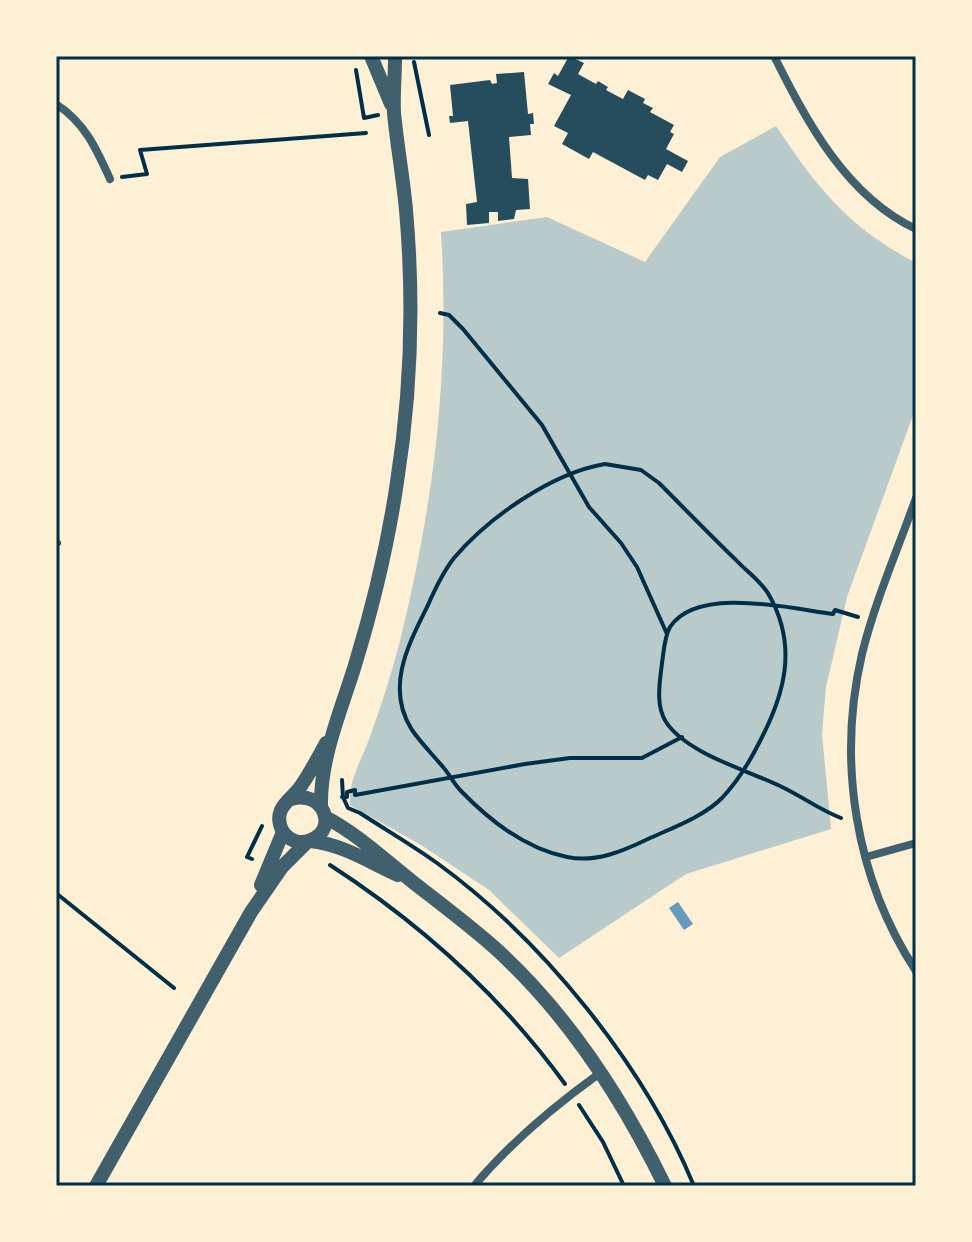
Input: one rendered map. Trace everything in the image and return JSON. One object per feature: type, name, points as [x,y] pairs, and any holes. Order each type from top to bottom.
[{"type":"street","points":[[96,1186],[251,912],[282,867],[321,832],[325,765],[373,597],[397,484],[410,361],[406,209],[394,112],[398,57],[380,61],[371,56]]},
{"type":"street","points":[[371,56],[394,112]]},
{"type":"street","points":[[774,56],[792,92],[835,161],[887,212],[916,229]]},
{"type":"street","points":[[56,104],[82,125],[110,179]]},
{"type":"street","points":[[916,498],[872,621],[858,673],[851,741],[852,789],[866,857],[881,906],[916,971]]},
{"type":"street","points":[[336,726],[307,777],[281,810],[279,817],[283,832],[294,841],[328,843],[340,847],[410,880]]},
{"type":"street","points":[[291,799],[306,796],[497,950],[548,1004],[600,1073],[628,1115],[665,1186]]},
{"type":"street","points":[[251,912],[283,832]]},
{"type":"street","points":[[866,857],[916,843]]},
{"type":"street","points":[[474,1186],[527,1131],[600,1073]]},
{"type":"path","points":[[414,56],[429,135]]},
{"type":"path","points":[[355,62],[364,118],[394,112]]},
{"type":"path","points":[[110,179],[147,174],[140,150],[366,133]]},
{"type":"path","points":[[440,313],[449,315],[486,354],[542,425],[589,507],[621,543],[637,567],[667,634]]},
{"type":"path","points":[[605,464],[641,470],[659,483],[765,589],[773,604],[785,632],[785,679],[776,710],[743,772],[720,800],[694,817],[622,851],[589,858],[569,858],[543,850],[494,822],[459,789],[411,729],[401,701],[400,670],[425,610],[453,559],[495,520],[551,482],[605,464]]},
{"type":"path","points":[[844,831],[841,818],[817,808],[785,788],[743,772],[682,737],[666,722],[661,708],[660,681],[667,634],[686,613],[702,608],[737,603],[773,604],[830,614],[835,610],[872,621]]},
{"type":"path","points":[[343,797],[355,790],[355,795],[500,767],[570,758],[642,758],[682,737]]},
{"type":"path","points":[[343,789],[348,808],[360,813]]},
{"type":"path","points":[[318,860],[331,865],[435,943],[479,983],[543,1053],[572,1093],[603,1142],[624,1186]]},
{"type":"path","points":[[56,893],[174,988]]},
{"type":"shaded area","points":[[776,126],[836,205],[871,235],[916,263],[916,407],[847,597],[826,687],[822,734],[831,829],[686,874],[559,958],[489,890],[421,845],[350,805],[353,780],[401,637],[431,486],[441,386],[441,232],[547,217],[645,262],[720,157]]},
{"type":"water","points":[[678,902],[693,924],[684,930],[669,908]]},
{"type":"building","points":[[569,56],[584,63],[578,74],[596,84],[598,81],[608,87],[606,90],[623,99],[628,90],[645,99],[643,103],[653,108],[650,112],[674,125],[670,132],[674,134],[666,149],[688,161],[682,172],[667,164],[658,180],[648,175],[645,180],[593,152],[589,159],[562,144],[568,133],[554,126],[571,95],[548,84],[554,73],[558,76]]},
{"type":"building","points":[[524,72],[528,114],[533,113],[534,124],[530,124],[531,135],[509,137],[512,178],[528,179],[530,209],[516,210],[514,219],[498,221],[498,212],[489,212],[489,223],[467,225],[466,204],[477,202],[468,121],[450,123],[449,116],[453,116],[450,85],[490,80],[492,84],[497,83],[496,74]]}]
